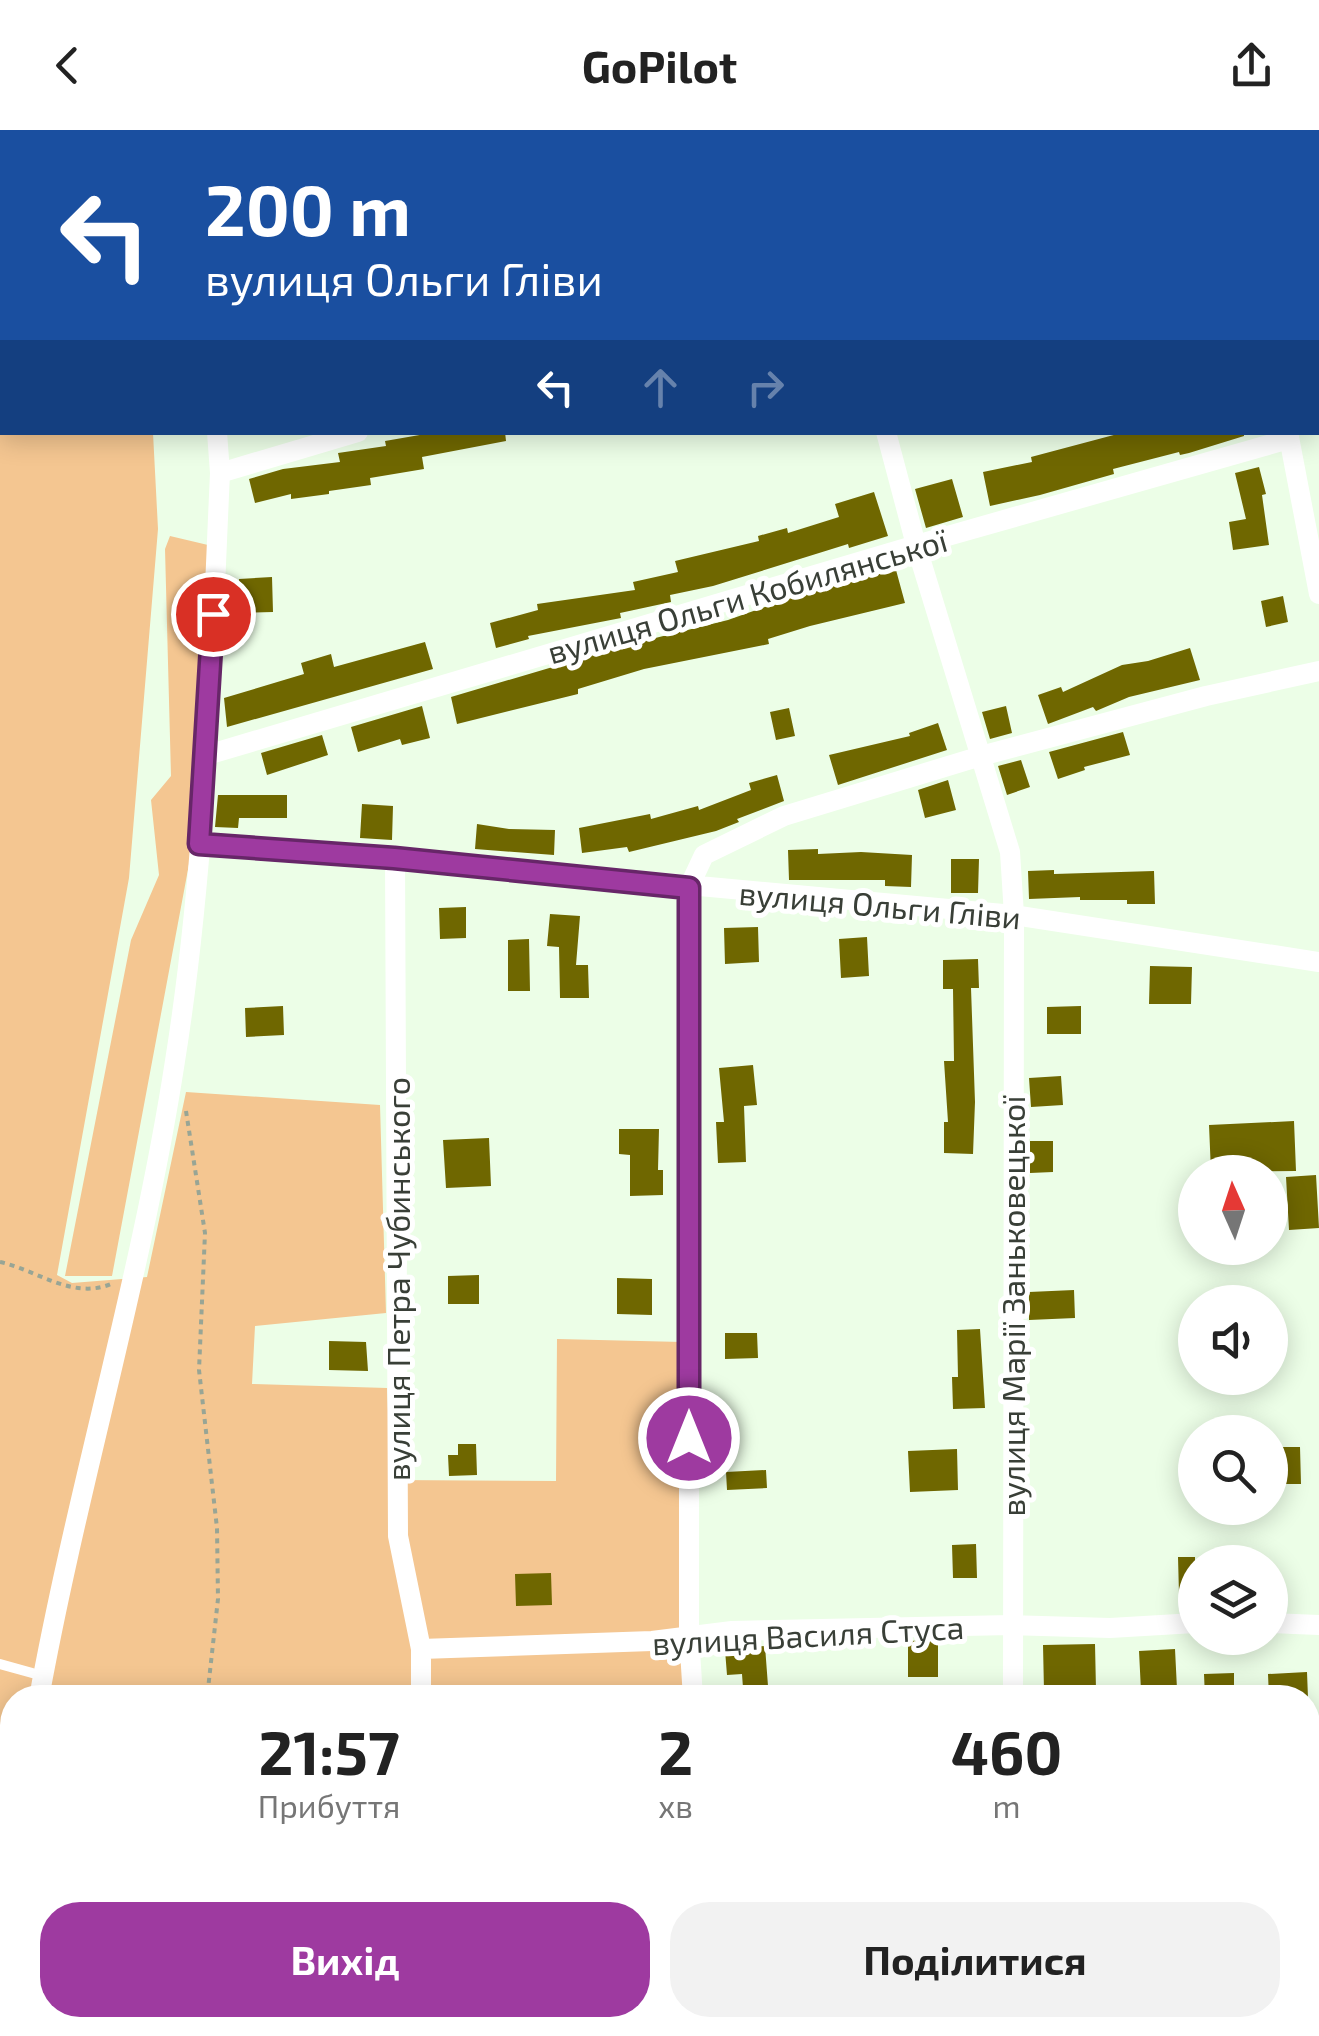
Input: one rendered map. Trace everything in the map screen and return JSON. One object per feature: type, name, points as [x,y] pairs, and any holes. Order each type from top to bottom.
[{"type":"street","points":[[41,1685],[134,1274],[175,1062],[206,755],[220,472],[216,435]]},
{"type":"street","points":[[220,472],[348,435]]},
{"type":"street","name":"вулиця Марії Заньковецької","points":[[887,435],[1010,852],[1014,915],[1013,1685]]},
{"type":"street","points":[[1288,436],[1319,594]]},
{"type":"street","name":"вулиця Ольги Кобилянської","points":[[206,755],[1288,436]]},
{"type":"street","points":[[692,1685],[689,888],[704,855],[784,816],[981,756],[1319,670]]},
{"type":"street","name":"вулиця Ольги Гліви","points":[[199,844],[1014,915],[1319,962]]},
{"type":"street","name":"вулиця Петра Чубинського","points":[[394,858],[398,1536],[421,1649],[421,1685]]},
{"type":"street","name":"вулиця Василя Стуса","points":[[421,1649],[652,1641],[732,1630],[1011,1625],[1110,1628],[1178,1624]]},
{"type":"street","points":[[1288,1624],[1319,1625]]},
{"type":"lane","points":[[0,1664],[43,1676]]},
{"type":"path","points":[[186,1110],[205,1233],[199,1370],[217,1528],[218,1599],[208,1685]]},
{"type":"path","points":[[0,1262],[57,1285],[102,1288],[134,1274]]},
{"type":"shaded area","points":[[0,435],[153,435],[158,529],[129,878],[57,1275],[72,1283],[147,1277],[186,1092],[380,1105],[386,1313],[255,1326],[252,1384],[387,1388],[391,1480],[556,1481],[557,1339],[682,1342],[687,1685],[0,1685]]},
{"type":"shaded area","points":[[170,536],[208,545],[201,800],[112,1276],[65,1276],[131,940],[159,875],[151,800],[171,776],[165,549]]},
{"type":"building","points":[[420,435],[505,435],[506,441],[422,457],[424,469],[370,478],[371,485],[291,499],[291,494],[255,503],[249,479],[283,469],[340,462],[338,453],[386,446],[385,441]]},
{"type":"building","points":[[1114,435],[1244,435],[990,506],[983,472],[1032,462],[1031,457]]},
{"type":"building","points":[[1259,467],[1266,494],[1262,495],[1269,545],[1233,550],[1229,522],[1246,519],[1235,473]]},
{"type":"building","points":[[952,479],[963,517],[926,528],[915,489]]},
{"type":"building","points":[[874,492],[888,536],[670,595],[671,602],[620,613],[621,618],[528,636],[529,639],[496,648],[490,623],[538,610],[537,604],[635,590],[633,582],[678,572],[675,561],[839,517],[835,504]]},
{"type":"building","points":[[896,570],[905,603],[810,626],[768,639],[769,644],[644,669],[578,689],[578,694],[457,724],[451,697],[728,620],[821,587]]},
{"type":"building","points":[[272,577],[273,612],[241,613],[239,579]]},
{"type":"building","points":[[1283,596],[1288,622],[1266,627],[1261,601]]},
{"type":"building","points":[[425,642],[433,669],[227,727],[224,698],[304,674],[301,663],[331,654],[334,667]]},
{"type":"building","points":[[1190,648],[1200,680],[1129,697],[1096,711],[1093,707],[1048,724],[1038,695],[1061,687],[1063,692],[1122,665]]},
{"type":"building","points":[[422,706],[430,738],[402,745],[400,739],[358,752],[351,727]]},
{"type":"building","points":[[1006,706],[1012,733],[990,739],[982,712]]},
{"type":"building","points":[[789,708],[795,736],[776,740],[770,712]]},
{"type":"building","points":[[938,723],[947,750],[838,785],[829,755],[910,736],[909,733]]},
{"type":"building","points":[[1123,732],[1130,755],[1084,767],[1085,770],[1058,779],[1049,752]]},
{"type":"building","points":[[322,735],[328,755],[267,775],[261,753]]},
{"type":"building","points":[[1021,760],[1030,787],[1007,795],[998,766]]},
{"type":"building","points":[[777,775],[784,801],[737,819],[739,822],[629,852],[627,847],[582,853],[579,828],[650,814],[651,819],[698,806],[699,810],[751,790],[749,783]]},
{"type":"building","points":[[948,780],[956,810],[925,818],[918,790]]},
{"type":"building","points":[[218,795],[287,795],[287,818],[239,818],[238,828],[215,827]]},
{"type":"building","points":[[362,804],[393,806],[392,840],[360,838]]},
{"type":"building","points":[[477,824],[555,830],[554,855],[475,849]]},
{"type":"building","points":[[818,849],[818,854],[912,855],[911,887],[885,886],[885,880],[789,880],[788,850]]},
{"type":"building","points":[[951,859],[979,859],[978,893],[951,893]]},
{"type":"building","points":[[1054,870],[1054,874],[1154,871],[1155,904],[1080,897],[1029,899],[1028,871]]},
{"type":"building","points":[[466,907],[466,938],[440,939],[439,908]]},
{"type":"building","points":[[550,914],[580,916],[576,965],[588,965],[589,998],[560,998],[559,947],[547,946]]},
{"type":"building","points":[[758,927],[759,962],[725,964],[724,928]]},
{"type":"building","points":[[867,937],[869,976],[841,978],[839,939]]},
{"type":"building","points":[[529,939],[530,991],[508,991],[508,940]]},
{"type":"building","points":[[978,959],[979,988],[971,988],[973,1154],[944,1153],[944,1122],[948,1122],[944,1061],[954,1061],[953,989],[943,989],[943,960]]},
{"type":"building","points":[[1150,966],[1192,967],[1191,1004],[1149,1004]]},
{"type":"building","points":[[283,1006],[284,1035],[246,1037],[245,1008]]},
{"type":"building","points":[[1081,1006],[1081,1034],[1047,1034],[1047,1007]]},
{"type":"building","points":[[753,1065],[757,1105],[744,1106],[746,1162],[718,1163],[716,1122],[724,1122],[719,1068]]},
{"type":"building","points":[[1061,1076],[1063,1105],[1031,1107],[1029,1078]]},
{"type":"building","points":[[1294,1121],[1296,1171],[1288,1171],[1288,1155],[1210,1155],[1209,1125]]},
{"type":"building","points":[[619,1129],[659,1129],[658,1170],[663,1170],[663,1195],[630,1196],[630,1155],[619,1154]]},
{"type":"building","points":[[489,1138],[491,1186],[446,1188],[443,1140]]},
{"type":"building","points":[[1030,1141],[1053,1141],[1053,1172],[1030,1173]]},
{"type":"building","points":[[1316,1175],[1319,1228],[1289,1230],[1288,1177]]},
{"type":"building","points":[[479,1275],[479,1304],[448,1304],[448,1276]]},
{"type":"building","points":[[617,1278],[652,1279],[652,1315],[617,1314]]},
{"type":"building","points":[[1074,1290],[1075,1318],[1029,1320],[1029,1292]]},
{"type":"building","points":[[980,1329],[985,1408],[953,1409],[952,1377],[958,1377],[957,1330]]},
{"type":"building","points":[[725,1333],[757,1333],[758,1358],[725,1359]]},
{"type":"building","points":[[329,1341],[366,1342],[368,1371],[329,1370]]},
{"type":"building","points":[[458,1444],[476,1444],[477,1475],[449,1476],[448,1455],[458,1455]]},
{"type":"building","points":[[1288,1447],[1300,1447],[1301,1484],[1288,1484]]},
{"type":"building","points":[[957,1449],[958,1490],[910,1492],[908,1451]]},
{"type":"building","points":[[766,1470],[767,1488],[727,1490],[726,1472]]},
{"type":"building","points":[[976,1544],[977,1578],[953,1578],[952,1545]]},
{"type":"building","points":[[551,1573],[552,1605],[516,1606],[515,1574]]},
{"type":"building","points":[[938,1640],[938,1677],[908,1677],[908,1641]]},
{"type":"building","points":[[1095,1644],[1096,1685],[1044,1685],[1043,1645]]},
{"type":"building","points":[[765,1646],[768,1685],[743,1685],[742,1674],[727,1675],[725,1650]]},
{"type":"building","points":[[1175,1649],[1177,1685],[1141,1685],[1139,1651]]},
{"type":"building","points":[[1307,1672],[1308,1685],[1268,1685],[1268,1674]]},
{"type":"building","points":[[1234,1673],[1234,1685],[1204,1685],[1204,1674]]},
{"type":"route","points":[[213,614],[199,844],[394,858],[689,888],[689,1438]]}]
